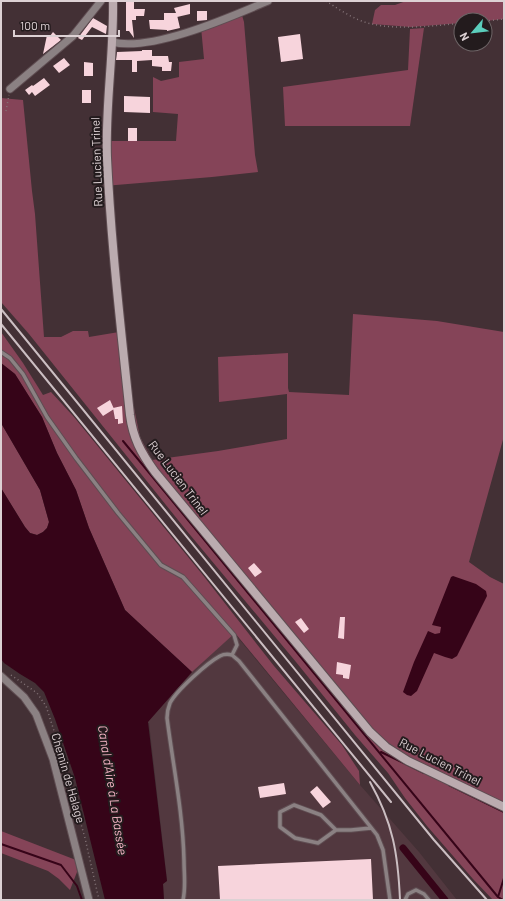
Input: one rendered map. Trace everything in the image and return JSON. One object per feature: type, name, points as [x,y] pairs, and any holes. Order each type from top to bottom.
[{"type":"street","points":[[10,89],[73,36],[101,1]]},
{"type":"street","name":"Rue Lucien Trinel","points":[[113,1],[112,42],[108,88],[107,158],[112,229],[130,415],[133,431],[140,450],[155,472],[370,732],[386,747],[408,761],[504,807]]},
{"type":"street","points":[[112,42],[119,44],[147,43],[216,22],[268,1]]},
{"type":"street","name":"Chemin de Halage","points":[[1,676],[24,697],[36,714],[53,759],[89,900]]},
{"type":"lane","points":[[1,352],[10,358],[23,374],[47,417],[118,513],[161,565],[183,577],[234,635],[237,645],[232,656]]},
{"type":"lane","points":[[183,900],[185,891],[183,846],[167,711],[174,697],[198,673],[225,655],[232,656],[238,661],[377,835],[382,845],[390,900]]},
{"type":"lane","points":[[336,830],[321,815],[294,805],[280,812],[280,827],[295,838],[318,843],[336,830],[371,828]]},
{"type":"lane","points":[[404,900],[408,894],[416,890],[424,894],[429,900]]},
{"type":"path","points":[[326,1],[351,16],[372,24],[411,27],[453,24]]},
{"type":"path","points":[[493,20],[504,19]]},
{"type":"path","points":[[6,111],[10,89]]},
{"type":"shaded area","points":[[406,1],[504,1],[504,19],[493,20],[493,12],[453,12],[453,24],[411,27],[372,24],[375,10],[381,5],[395,5]]},
{"type":"shaded area","points":[[241,12],[244,22],[255,155],[258,172],[104,186],[103,141],[176,141],[178,114],[153,112],[153,77],[161,81],[179,77],[179,62],[204,59],[201,27]]},
{"type":"shaded area","points":[[424,28],[410,126],[285,126],[283,87],[408,70],[410,29]]},
{"type":"shaded area","points":[[1,98],[23,100],[35,214],[44,337],[61,337],[73,331],[88,331],[89,337],[125,331],[132,398],[140,437],[152,460],[218,451],[287,439],[287,394],[219,402],[218,357],[288,353],[289,392],[349,395],[353,314],[437,321],[504,332],[504,436],[469,562],[490,577],[504,584],[504,900],[493,900],[427,826],[388,773],[186,530],[29,334],[1,302]]},
{"type":"shaded area","points":[[1,332],[43,395],[51,392],[74,417],[202,574],[274,666],[342,745],[359,771],[360,785],[235,633],[192,672],[125,610],[89,528],[76,490],[57,453],[42,417],[15,374],[1,363]]},
{"type":"shaded area","points":[[1,423],[40,490],[49,522],[47,528],[37,535],[30,533],[25,527],[1,488]]},
{"type":"shaded area","points":[[234,633],[360,785],[419,852],[457,900],[164,900],[163,884],[167,880],[149,723],[110,718],[192,672]]},
{"type":"shaded area","points":[[1,831],[76,860],[77,872],[70,890],[48,871],[1,853]]},
{"type":"water","name":"Canal d'Aire à La Bassée","points":[[1,363],[15,374],[42,417],[57,453],[76,490],[89,528],[125,610],[192,672],[148,722],[167,881],[163,884],[164,900],[105,900],[75,778],[44,692],[35,683],[4,663],[1,659],[1,488],[30,533],[37,535],[43,532],[47,528],[49,522],[40,490],[1,423]]},
{"type":"water","points":[[453,576],[476,584],[486,591],[487,596],[457,656],[452,659],[434,653],[417,691],[411,696],[407,695],[403,692],[428,631],[435,634],[440,633],[441,627],[432,625],[451,577]]},
{"type":"building","points":[[126,1],[134,1],[134,9],[145,9],[144,16],[136,16],[136,20],[132,20],[134,38],[129,31],[126,31]]},
{"type":"building","points":[[190,4],[190,14],[177,17],[180,28],[167,31],[150,29],[149,20],[164,20],[164,13],[176,13],[174,8]]},
{"type":"building","points":[[197,11],[207,11],[207,20],[197,21]]},
{"type":"building","points":[[93,18],[107,26],[106,34],[92,27],[82,40],[78,38]]},
{"type":"building","points":[[53,32],[61,40],[43,54],[47,35],[50,36]]},
{"type":"building","points":[[300,34],[303,59],[281,62],[278,37]]},
{"type":"building","points":[[152,50],[152,56],[168,56],[169,62],[172,62],[171,71],[162,71],[162,67],[152,66],[152,60],[137,61],[137,72],[132,72],[132,60],[116,60],[117,52]]},
{"type":"building","points":[[64,58],[70,65],[59,73],[53,66]]},
{"type":"building","points":[[84,62],[93,63],[93,76],[84,76]]},
{"type":"building","points":[[44,78],[50,85],[35,96],[32,92],[29,95],[25,90]]},
{"type":"building","points":[[82,90],[91,90],[91,103],[82,103]]},
{"type":"building","points":[[124,96],[150,97],[150,113],[124,112]]},
{"type":"building","points":[[128,128],[137,128],[137,141],[128,141]]},
{"type":"building","points":[[110,400],[114,409],[103,416],[97,408]]},
{"type":"building","points":[[122,406],[123,423],[118,424],[118,419],[115,419],[113,408]]},
{"type":"building","points":[[254,563],[262,572],[255,577],[248,568]]},
{"type":"building","points":[[340,617],[345,617],[344,639],[338,638]]},
{"type":"building","points":[[301,618],[309,629],[304,633],[295,622]]},
{"type":"building","points":[[337,662],[351,665],[349,679],[343,678],[343,675],[336,674]]},
{"type":"building","points":[[284,783],[286,794],[260,798],[258,787]]},
{"type":"building","points":[[317,786],[331,802],[323,808],[310,792]]},
{"type":"building","points":[[371,859],[373,900],[220,900],[218,866]]},
{"type":"waterway","points":[[123,441],[498,897],[503,900]]},
{"type":"waterway","points":[[381,752],[424,773]]},
{"type":"waterway","points":[[449,785],[504,812]]},
{"type":"waterway","points":[[1,844],[61,865],[77,886],[82,900]]},
{"type":"waterway","points":[[403,848],[445,900]]},
{"type":"waterway","points":[[498,897],[504,878]]},
{"type":"railway","points":[[1,309],[434,840],[487,900]]},
{"type":"railway","points":[[1,324],[391,802]]},
{"type":"railway","points":[[370,782],[384,811],[393,839],[398,868],[400,900]]}]
